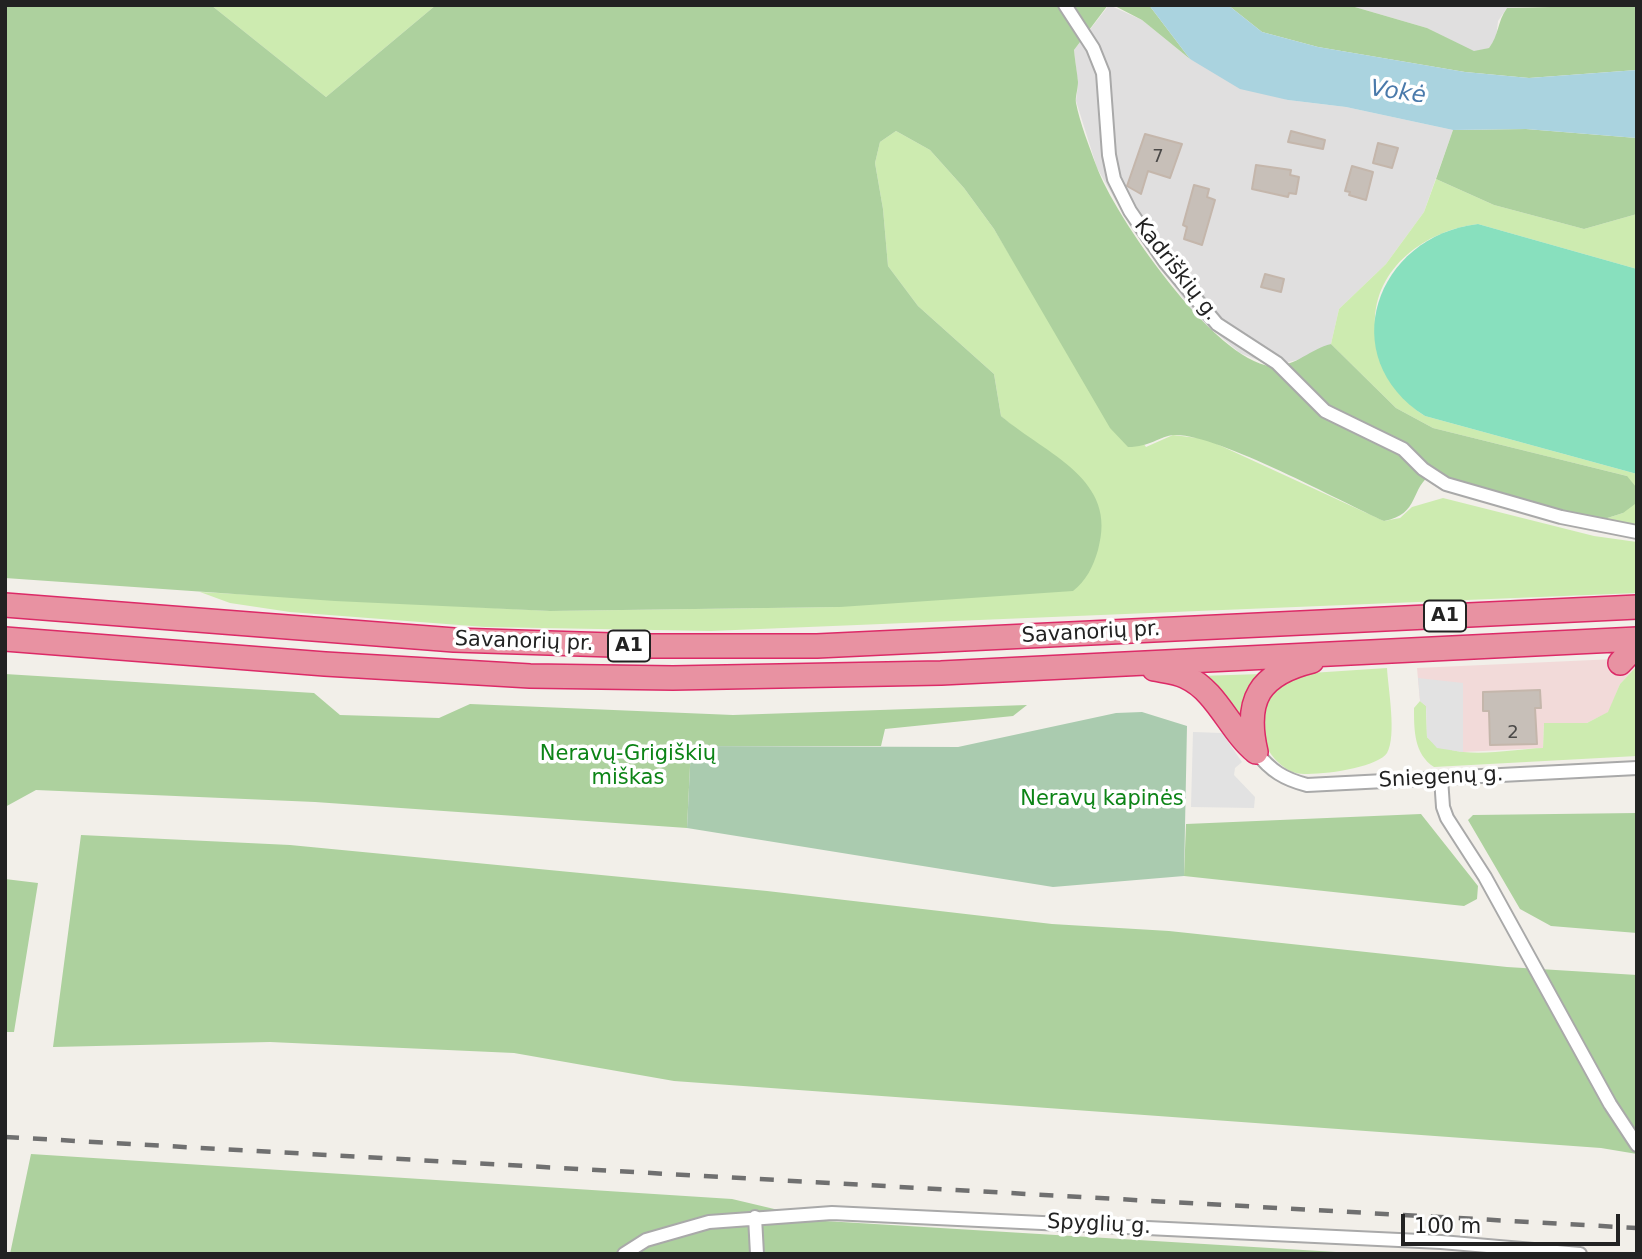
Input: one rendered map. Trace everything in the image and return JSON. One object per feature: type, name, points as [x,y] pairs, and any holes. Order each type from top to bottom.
[{"type":"highway","points":[[5,590],[454,640]]},
{"type":"highway","name":"Savanorių pr.","points":[[5,605],[454,640],[644,646],[817,646],[1637,607]]},
{"type":"highway","name":"A1","points":[[5,639],[325,664],[530,676],[673,678],[941,673],[1637,639]]},
{"type":"highway","points":[[1620,663],[1637,645]]},
{"type":"highway","points":[[1256,752],[1251,712],[1263,686],[1273,676],[1306,662],[1345,652]]},
{"type":"highway","points":[[1131,663],[1186,677],[1203,689],[1238,734],[1256,752]]},
{"type":"street","name":"Kadriškių g.","points":[[1065,5],[1093,48],[1103,73],[1108,105],[1109,155],[1114,179],[1130,211],[1165,262],[1217,324],[1277,363],[1325,411],[1403,449],[1423,469],[1446,484],[1561,517],[1637,532]]},
{"type":"street","name":"Sniegenų g.","points":[[1256,752],[1270,770],[1289,780],[1307,785],[1637,768]]},
{"type":"street","points":[[1441,778],[1443,807],[1447,818],[1519,937],[1610,1104],[1637,1145]]},
{"type":"street","name":"Spyglių g.","points":[[624,1254],[646,1240],[680,1228],[755,1217],[883,1214],[1441,1242],[1580,1254]]},
{"type":"street","points":[[755,1217],[757,1254]]},
{"type":"shaded area","points":[[1109,5],[1142,20],[1190,59],[1288,100],[1346,107],[1453,130],[1424,212],[1386,264],[1339,309],[1331,344],[1301,359],[1272,366],[1240,353],[1196,316],[1130,226],[1097,168],[1076,101],[1078,85],[1074,50]]},
{"type":"shaded area","points":[[1348,5],[1577,5],[1507,8],[1498,21],[1496,38],[1489,48],[1474,52],[1427,28]]},
{"type":"shaded area","points":[[1637,658],[1637,666],[1620,684],[1609,712],[1587,723],[1544,723],[1543,748],[1463,752],[1437,748],[1426,706],[1420,701],[1417,668]]},
{"type":"shaded area","points":[[1418,678],[1463,683],[1463,752],[1437,748],[1427,737],[1426,706],[1420,701]]},
{"type":"shaded area","points":[[1193,732],[1222,733],[1242,762],[1235,768],[1234,775],[1255,797],[1254,808],[1191,807]]},
{"type":"green space","points":[[5,5],[211,5],[326,97],[436,5],[1108,5],[1074,50],[1078,82],[1076,103],[1085,134],[1106,188],[1145,250],[1169,283],[1223,340],[1248,358],[1271,366],[1287,364],[1331,344],[1396,408],[1433,428],[1627,476],[1636,487],[1635,504],[1623,513],[1601,520],[1465,485],[1433,473],[1420,486],[1404,513],[1384,521],[1217,444],[1174,435],[1128,447],[1110,428],[994,229],[964,188],[930,150],[896,131],[880,142],[875,163],[883,209],[888,266],[918,306],[994,374],[1001,416],[1075,471],[1089,487],[1098,505],[1102,525],[1094,562],[1073,591],[840,607],[550,611],[335,601],[5,578]]},
{"type":"green space","points":[[211,5],[436,5],[326,97]]},
{"type":"green space","points":[[1113,5],[1149,5],[1190,59],[1142,20]]},
{"type":"green space","points":[[1228,5],[1348,5],[1427,28],[1474,51],[1489,48],[1507,8],[1637,5],[1637,70],[1529,78],[1465,72],[1318,47],[1262,32]]},
{"type":"green space","points":[[1526,129],[1637,138],[1637,214],[1584,229],[1494,205],[1436,179],[1453,130]]},
{"type":"green space","points":[[896,131],[930,150],[964,188],[994,229],[1025,280],[1146,447],[1173,435],[1206,439],[1384,521],[1400,518],[1412,507],[1443,498],[1594,536],[1637,542],[1637,593],[711,631],[485,627],[290,612],[230,603],[200,592],[550,611],[840,607],[1024,436],[1001,416],[994,374],[918,306],[888,266],[883,209],[875,163],[880,142]]},
{"type":"green space","points":[[1436,179],[1494,205],[1584,229],[1637,214],[1637,269],[1478,224],[1440,234],[1407,255],[1394,269],[1377,304],[1375,329],[1403,394],[1411,405],[1425,416],[1637,474],[1637,525],[1601,520],[1623,513],[1627,476],[1433,428],[1396,408],[1331,344],[1339,309],[1386,264],[1424,212]]},
{"type":"green space","points":[[1478,224],[1637,269],[1637,474],[1425,416],[1397,392],[1380,363],[1374,333],[1378,303],[1392,275],[1413,251],[1442,233]]},
{"type":"green space","points":[[1637,666],[1637,756],[1434,767],[1427,762],[1419,748],[1415,733],[1414,708],[1420,701],[1426,706],[1427,737],[1451,750],[1482,753],[1543,748],[1544,723],[1587,723],[1608,712],[1620,684]]},
{"type":"green space","points":[[1387,668],[1391,735],[1387,753],[1381,758],[1359,767],[1304,774],[1290,771],[1274,758],[1264,737],[1261,697],[1296,674]]},
{"type":"green space","name":"Neravų-Grigiškių miškas","points":[[5,674],[314,693],[340,715],[439,718],[470,704],[733,715],[1027,705],[1013,716],[885,729],[881,746],[691,746],[687,828],[315,802],[36,790],[5,807]]},
{"type":"green space","points":[[1262,674],[1242,730],[1199,676]]},
{"type":"green space","name":"Neravų kapinės","points":[[1142,712],[1187,726],[1184,876],[1053,887],[687,828],[691,746],[958,747],[1116,713]]},
{"type":"green space","points":[[1637,813],[1637,933],[1551,926],[1520,909],[1468,820],[1473,815]]},
{"type":"green space","points":[[1421,814],[1478,886],[1477,899],[1464,906],[1184,876],[1186,824]]},
{"type":"green space","points":[[81,835],[290,845],[767,891],[1052,924],[1169,931],[1507,967],[1637,975],[1637,1154],[1601,1148],[674,1081],[514,1053],[270,1042],[53,1047]]},
{"type":"green space","points":[[5,879],[38,883],[14,1032],[5,1032]]},
{"type":"green space","points":[[31,1154],[732,1199],[825,1221],[1369,1254],[10,1254]]},
{"type":"water","name":"Vokė","points":[[1149,5],[1228,5],[1262,32],[1318,47],[1465,72],[1529,78],[1637,70],[1637,138],[1526,129],[1453,130],[1346,107],[1288,100],[1240,89],[1190,59]]},
{"type":"building","points":[[1291,131],[1325,140],[1323,149],[1288,142]]},
{"type":"building","points":[[1145,134],[1182,144],[1170,178],[1148,171],[1141,194],[1127,186]]},
{"type":"building","points":[[1378,143],[1398,148],[1392,168],[1373,163]]},
{"type":"building","points":[[1256,165],[1291,170],[1290,175],[1299,177],[1296,194],[1289,193],[1288,197],[1252,189]]},
{"type":"building","points":[[1352,166],[1373,172],[1366,200],[1349,195],[1350,192],[1345,191]]},
{"type":"building","points":[[1194,185],[1209,189],[1207,197],[1215,200],[1202,245],[1184,239],[1187,227],[1183,225]]},
{"type":"building","points":[[1265,274],[1284,279],[1281,292],[1261,287]]},
{"type":"building","points":[[1540,690],[1541,708],[1535,708],[1537,744],[1490,745],[1489,711],[1483,711],[1483,692]]},
{"type":"railway","points":[[5,1137],[1637,1228]]}]
